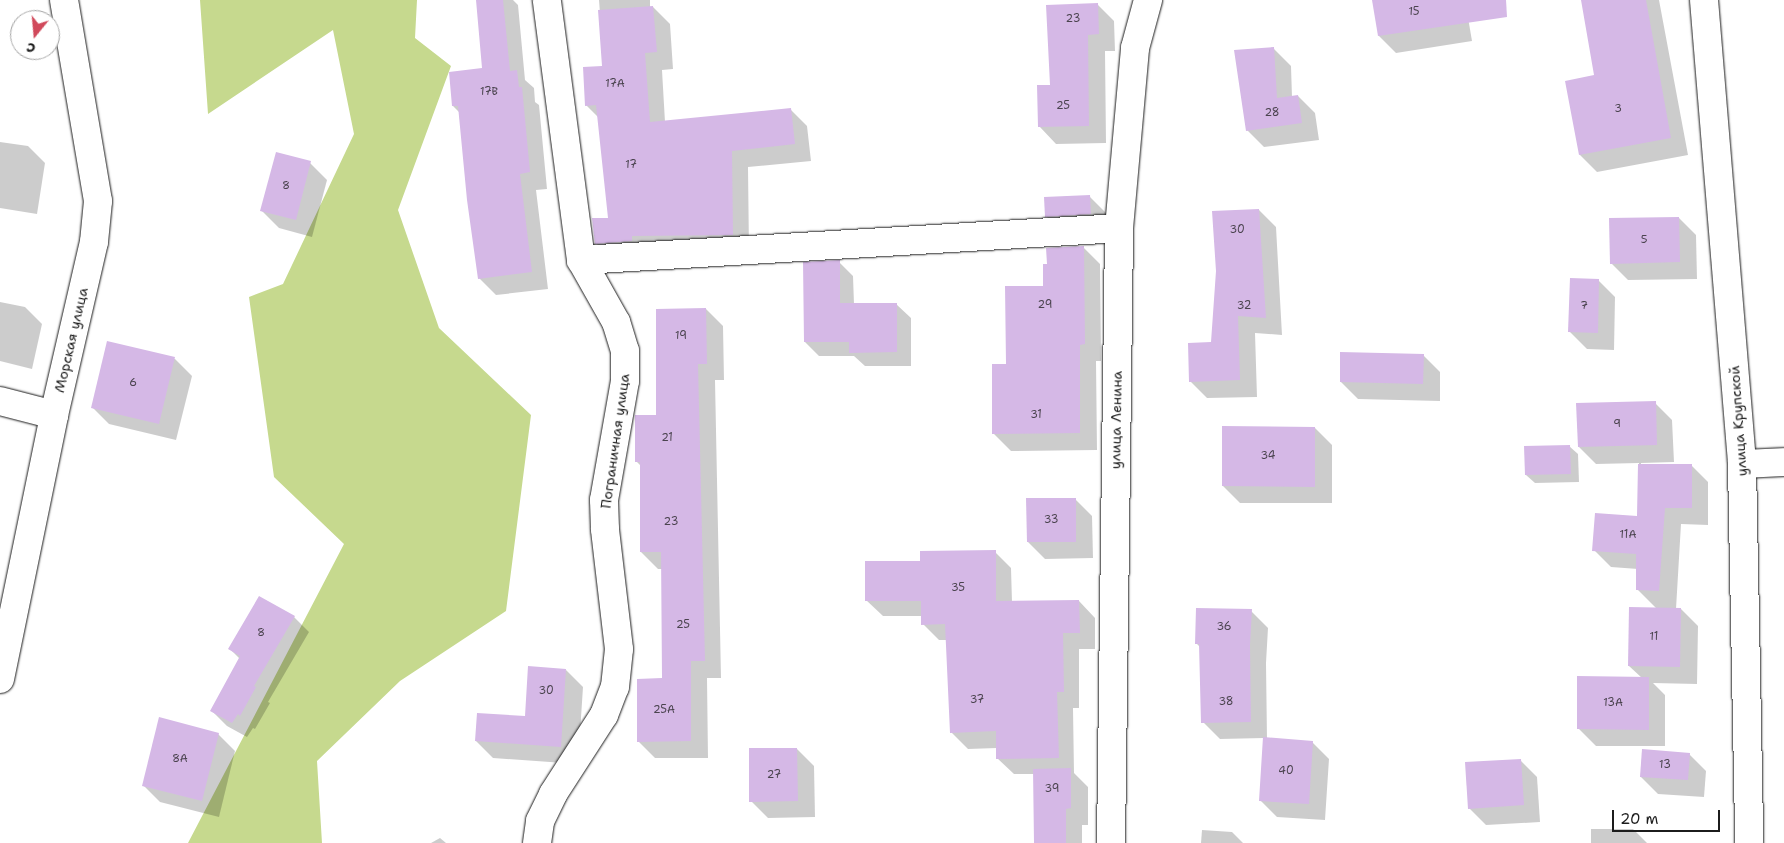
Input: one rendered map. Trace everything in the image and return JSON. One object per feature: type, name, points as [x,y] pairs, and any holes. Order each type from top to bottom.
[{"type":"street","name":"Морская улица","points":[[0,679],[54,415],[94,242],[98,200],[64,0]]},
{"type":"street","name":"Пограничная улица","points":[[537,843],[540,821],[553,794],[604,715],[615,687],[619,649],[605,529],[604,500],[625,381],[625,351],[616,322],[581,260],[547,0]]},
{"type":"street","name":"улица Ленина","points":[[1111,843],[1119,228],[1135,48],[1148,0]]},
{"type":"street","name":"улица Крупской","points":[[1704,0],[1742,464],[1749,843]]},
{"type":"street","points":[[581,260],[1119,228]]},
{"type":"street","points":[[0,401],[54,415]]},
{"type":"street","points":[[1742,464],[1784,462]]},
{"type":"green space","points":[[200,0],[417,0],[415,38],[451,66],[398,210],[439,328],[531,415],[506,611],[400,681],[317,761],[322,843],[188,843],[344,544],[274,477],[249,297],[283,284],[354,134],[333,30],[208,114]]},
{"type":"building","points":[[476,0],[503,0],[510,71],[517,70],[519,87],[522,87],[530,172],[520,174],[532,272],[478,279],[467,200],[458,106],[452,106],[449,72],[482,68]]},
{"type":"building","points":[[1372,0],[1506,0],[1507,17],[1378,36]]},
{"type":"building","points":[[1581,0],[1646,0],[1671,138],[1579,155],[1565,81],[1594,75]]},
{"type":"building","points":[[1098,3],[1099,34],[1088,35],[1089,126],[1038,127],[1037,85],[1050,85],[1046,5]]},
{"type":"building","points":[[653,6],[657,52],[645,53],[650,122],[791,108],[795,144],[732,151],[733,235],[632,236],[632,241],[595,244],[592,218],[608,218],[596,105],[585,106],[583,67],[602,66],[598,10]]},
{"type":"building","points":[[1274,47],[1277,98],[1298,95],[1302,123],[1246,131],[1234,50]]},
{"type":"building","points":[[276,152],[311,161],[296,220],[260,211]]},
{"type":"building","points":[[1090,195],[1091,214],[1045,217],[1044,197]]},
{"type":"building","points":[[1259,209],[1266,318],[1238,316],[1240,380],[1189,382],[1188,343],[1211,342],[1216,271],[1212,211]]},
{"type":"building","points":[[1679,217],[1680,262],[1610,264],[1609,218]]},
{"type":"building","points":[[1084,246],[1085,344],[1080,345],[1080,433],[992,434],[992,364],[1006,364],[1005,286],[1043,286],[1043,264],[1047,264],[1046,248]]},
{"type":"building","points":[[840,260],[840,303],[897,303],[897,352],[849,353],[849,342],[804,342],[803,262]]},
{"type":"building","points":[[1570,278],[1599,279],[1598,333],[1568,332]]},
{"type":"building","points":[[706,308],[707,364],[698,364],[705,661],[691,661],[691,741],[637,742],[637,679],[662,678],[661,552],[640,552],[640,462],[635,462],[635,415],[656,415],[656,309]]},
{"type":"building","points":[[107,341],[175,357],[159,424],[91,408]]},
{"type":"building","points":[[1340,352],[1424,354],[1423,384],[1340,382]]},
{"type":"building","points":[[1656,401],[1657,445],[1578,447],[1576,403]]},
{"type":"building","points":[[1222,426],[1315,427],[1315,487],[1222,486]]},
{"type":"building","points":[[1570,445],[1571,474],[1525,475],[1524,446]]},
{"type":"building","points":[[1638,464],[1692,464],[1692,508],[1665,508],[1659,591],[1636,590],[1636,554],[1592,551],[1595,513],[1637,516]]},
{"type":"building","points":[[1026,498],[1076,498],[1076,542],[1027,542]]},
{"type":"building","points":[[996,550],[996,601],[1079,600],[1080,633],[1063,633],[1064,692],[1057,692],[1059,758],[996,759],[996,731],[950,733],[945,624],[921,625],[921,601],[865,601],[865,561],[920,561],[920,551]]},
{"type":"building","points":[[259,596],[295,616],[254,686],[256,687],[240,716],[238,714],[232,723],[210,711],[240,656],[228,649]]},
{"type":"building","points":[[1629,607],[1681,608],[1680,667],[1628,666]]},
{"type":"building","points":[[1196,608],[1252,609],[1250,645],[1251,722],[1201,723],[1199,644],[1195,644]]},
{"type":"building","points":[[528,666],[566,669],[561,747],[475,741],[477,713],[525,716]]},
{"type":"building","points":[[1577,676],[1649,677],[1649,730],[1577,729]]},
{"type":"building","points":[[159,717],[219,733],[202,801],[142,786]]},
{"type":"building","points":[[1263,737],[1313,741],[1309,804],[1259,801]]},
{"type":"building","points":[[749,748],[797,748],[798,801],[749,802]]},
{"type":"building","points":[[1642,749],[1690,753],[1688,780],[1640,777]]},
{"type":"building","points":[[1521,759],[1524,805],[1468,809],[1465,762]]},
{"type":"building","points":[[1071,768],[1071,808],[1066,809],[1066,843],[1034,843],[1033,769]]}]
